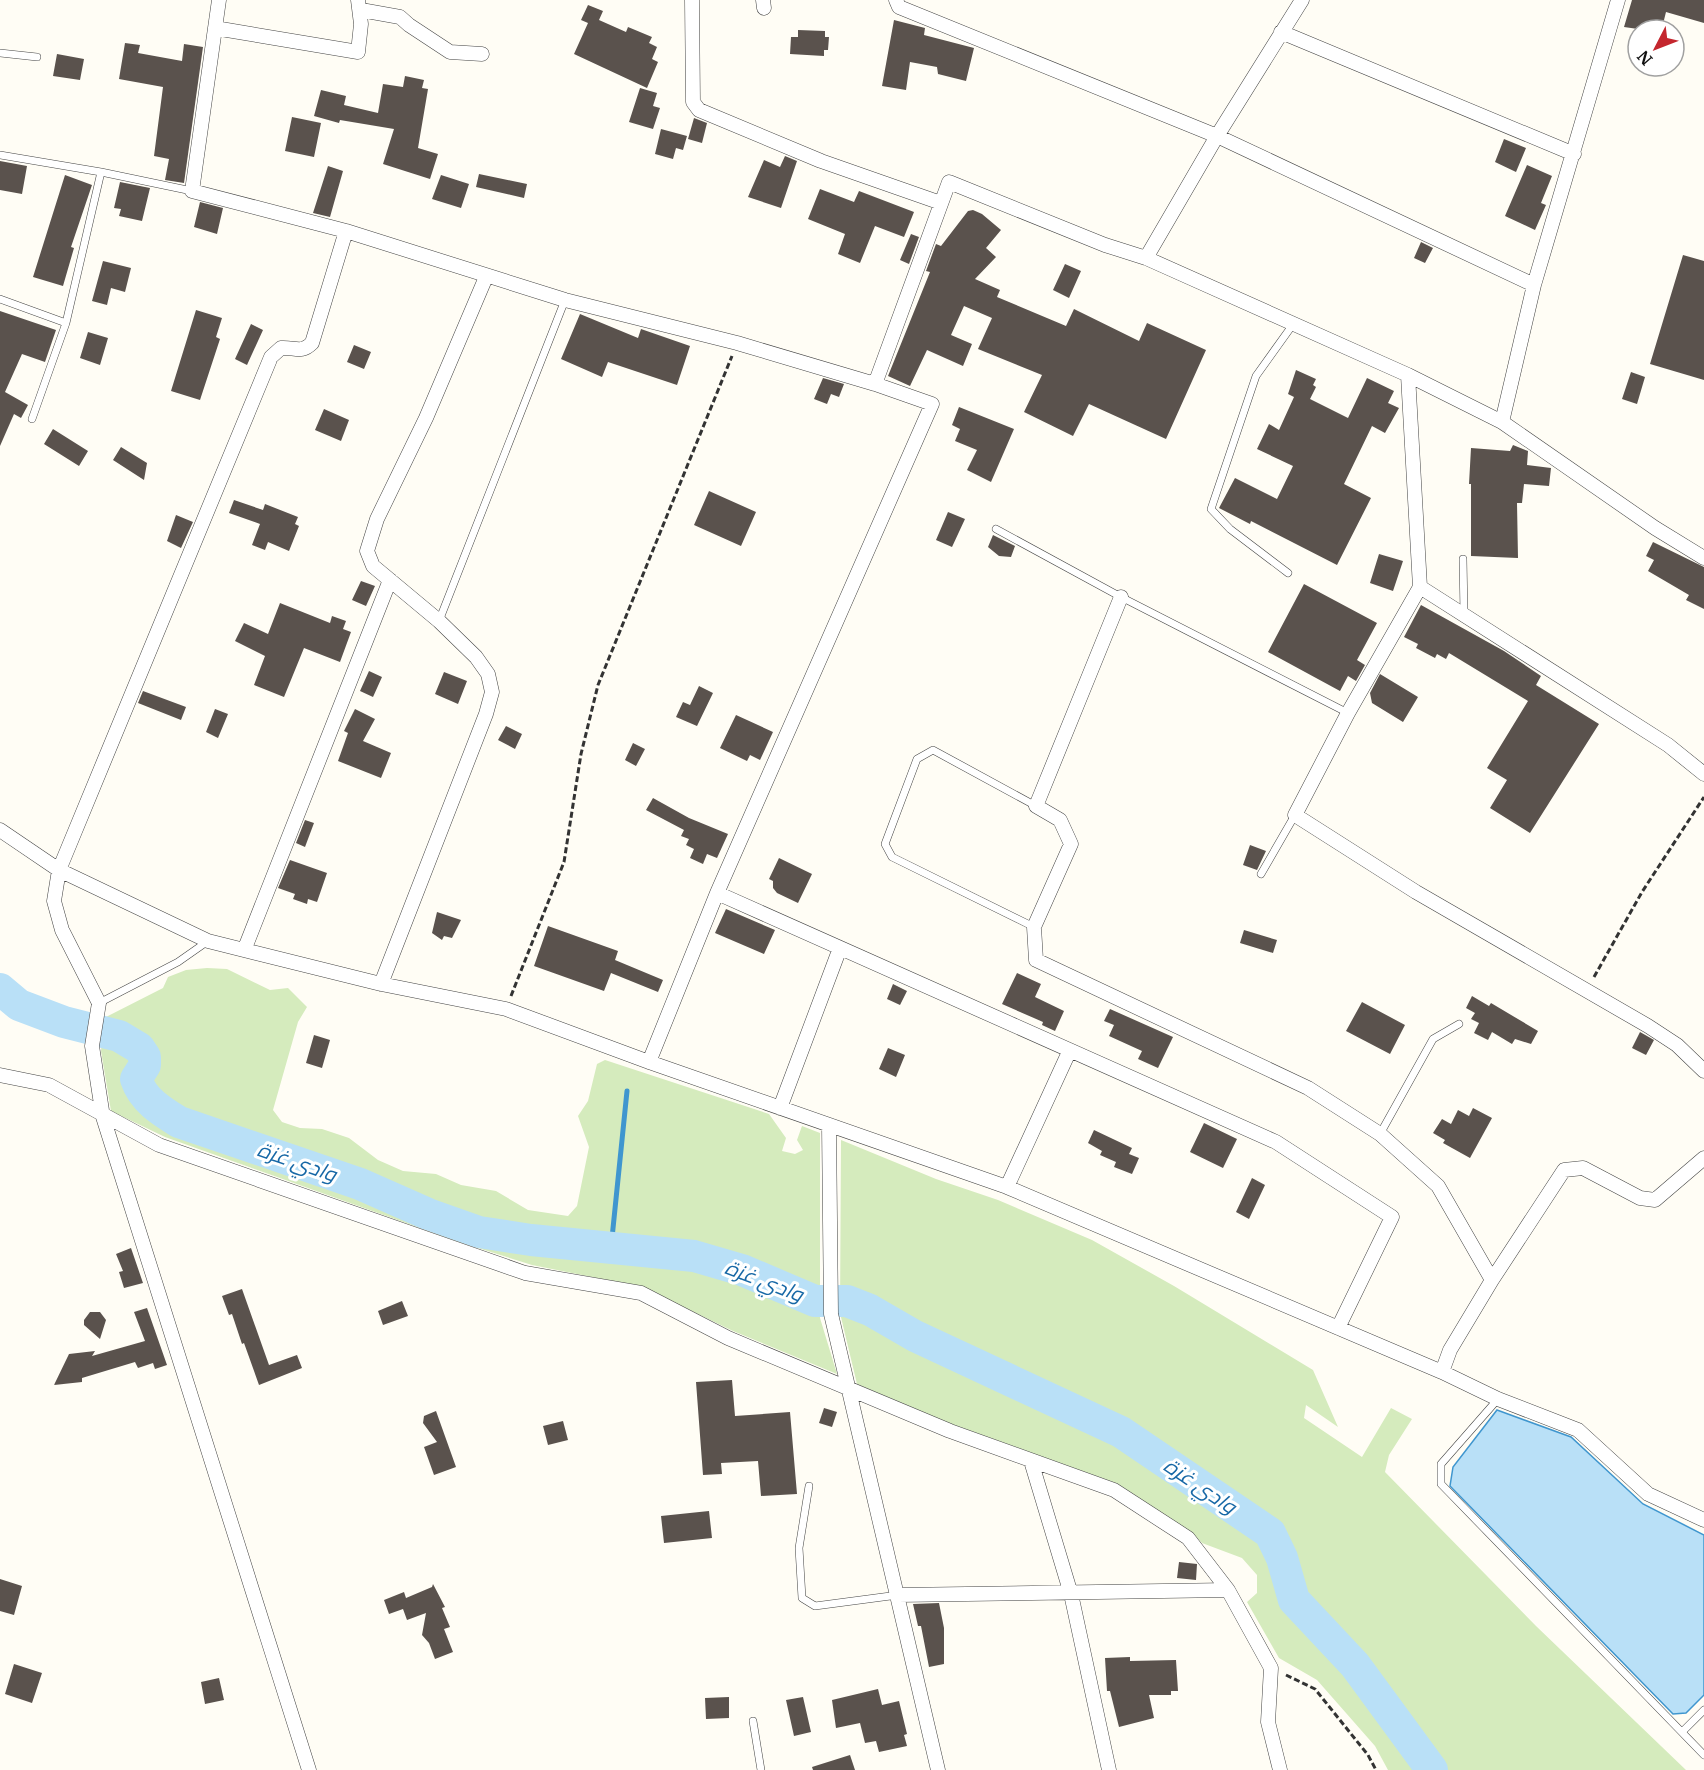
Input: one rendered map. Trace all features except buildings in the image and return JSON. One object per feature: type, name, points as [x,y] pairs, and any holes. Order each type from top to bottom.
[{"type":"street","points":[[219,0],[192,190],[346,231],[486,277],[565,300],[737,343],[932,404],[717,893],[649,1062]]},
{"type":"street","points":[[692,0],[693,102],[699,111],[820,161],[941,203]]},
{"type":"street","points":[[896,0],[899,7],[1217,136],[1534,285]]},
{"type":"street","points":[[1146,258],[1217,136],[1302,0]]},
{"type":"street","points":[[1502,422],[1534,285],[1618,0]]},
{"type":"street","points":[[215,28],[358,52],[360,5],[400,16],[409,25],[450,52],[482,54]]},
{"type":"street","points":[[1281,32],[1574,154]]},
{"type":"street","points":[[874,384],[949,182],[1105,245],[1146,258],[1408,375],[1502,422],[1655,528],[1704,558]]},
{"type":"street","points":[[309,1770],[104,1117],[92,1046],[97,1009],[62,930],[54,901],[59,870],[272,357],[281,348],[298,351],[312,343],[346,231]]},
{"type":"street","points":[[381,984],[486,714],[492,692],[488,674],[476,657],[439,621],[373,566],[367,550],[369,540],[426,418],[486,277]]},
{"type":"street","points":[[1408,375],[1420,587],[1348,713],[1295,815],[1416,892],[1648,1026],[1677,1045],[1704,1071]]},
{"type":"street","points":[[245,948],[390,580]]},
{"type":"street","points":[[1420,587],[1668,745],[1704,774]]},
{"type":"street","points":[[1121,597],[1036,806],[1060,820],[1071,844],[1034,927],[1036,960],[1308,1088],[1380,1134],[1438,1186],[1492,1280]]},
{"type":"street","points":[[0,830],[59,870],[208,940],[381,984],[506,1009],[649,1062],[1007,1187],[1442,1372],[1498,1399],[1578,1430],[1648,1494],[1704,1520]]},
{"type":"street","points":[[717,893],[1069,1052],[1276,1142],[1392,1217],[1338,1328]]},
{"type":"street","points":[[780,1108],[840,948]]},
{"type":"street","points":[[1007,1187],[1069,1052]]},
{"type":"street","points":[[0,1075],[49,1085],[159,1145],[525,1273],[641,1293],[728,1338],[950,1431],[1114,1490],[1188,1538],[1228,1590],[1271,1668],[1268,1722],[1280,1770]]},
{"type":"street","points":[[830,1125],[831,1314],[938,1770]]},
{"type":"street","points":[[1442,1372],[1450,1350],[1492,1280],[1564,1170],[1583,1168],[1640,1198],[1655,1200],[1704,1158]]},
{"type":"street","points":[[1030,1461],[1071,1594],[1109,1770]]},
{"type":"street","points":[[898,1595],[1228,1590]]},
{"type":"lane","points":[[0,53],[37,57]]},
{"type":"lane","points":[[0,155],[192,190]]},
{"type":"lane","points":[[32,419],[66,323],[101,172]]},
{"type":"lane","points":[[0,299],[66,323]]},
{"type":"lane","points":[[439,621],[565,300]]},
{"type":"lane","points":[[1288,573],[1230,530],[1211,509],[1256,376],[1294,323]]},
{"type":"lane","points":[[996,529],[1121,597],[1348,713]]},
{"type":"lane","points":[[1463,559],[1464,614]]},
{"type":"lane","points":[[1034,927],[892,857],[885,844],[917,759],[933,750],[1036,806]]},
{"type":"lane","points":[[1262,874],[1295,815]]},
{"type":"lane","points":[[97,1009],[178,962],[208,940]]},
{"type":"lane","points":[[1380,1134],[1433,1040],[1459,1024]]},
{"type":"lane","points":[[1498,1399],[1441,1464],[1441,1484],[1704,1755]]},
{"type":"lane","points":[[809,1486],[799,1548],[802,1598],[815,1606],[898,1595]]},
{"type":"lane","points":[[1682,1732],[1704,1710]]},
{"type":"lane","points":[[753,1721],[761,1770]]},
{"type":"path","points":[[506,1009],[564,862],[581,754],[598,685],[737,343]]},
{"type":"path","points":[[1586,992],[1642,892],[1704,797]]},
{"type":"path","points":[[1271,1668],[1315,1689],[1368,1755],[1376,1770]]},
{"type":"green space","points":[[227,969],[270,990],[288,988],[307,1007],[298,1022],[273,1110],[282,1122],[300,1128],[322,1129],[349,1138],[378,1160],[403,1171],[436,1174],[461,1185],[496,1191],[528,1210],[568,1216],[577,1206],[589,1147],[578,1116],[588,1101],[597,1064],[605,1060],[769,1114],[786,1138],[782,1151],[795,1154],[803,1150],[797,1140],[802,1126],[820,1133],[820,1318],[837,1374],[733,1331],[642,1287],[532,1265],[462,1243],[165,1137],[111,1111],[101,1051],[104,1018],[163,988],[168,977],[186,970]]},
{"type":"green space","points":[[841,1140],[936,1179],[998,1200],[1092,1240],[1174,1286],[1313,1370],[1338,1427],[1306,1405],[1304,1418],[1362,1457],[1391,1408],[1412,1419],[1389,1455],[1385,1472],[1536,1626],[1686,1770],[1388,1770],[1375,1746],[1317,1680],[1279,1658],[1247,1602],[1257,1593],[1257,1575],[1242,1558],[1202,1543],[1191,1532],[1118,1484],[946,1422],[857,1384],[840,1313]]},
{"type":"water","points":[[1497,1410],[1571,1437],[1643,1504],[1704,1535],[1704,1695],[1686,1713],[1673,1714],[1450,1486],[1453,1467]]},
{"type":"waterway","name":"وادي غزة","points":[[0,989],[19,1005],[64,1022],[119,1036],[139,1048],[145,1057],[145,1065],[136,1079],[139,1086],[153,1104],[179,1122],[360,1184],[428,1214],[479,1232],[531,1240],[694,1256],[742,1270],[815,1301],[847,1301],[870,1310],[915,1336],[1121,1432],[1270,1533],[1282,1558],[1294,1600],[1355,1665],[1432,1770]]},
{"type":"waterway","points":[[611,1248],[627,1091]]}]
